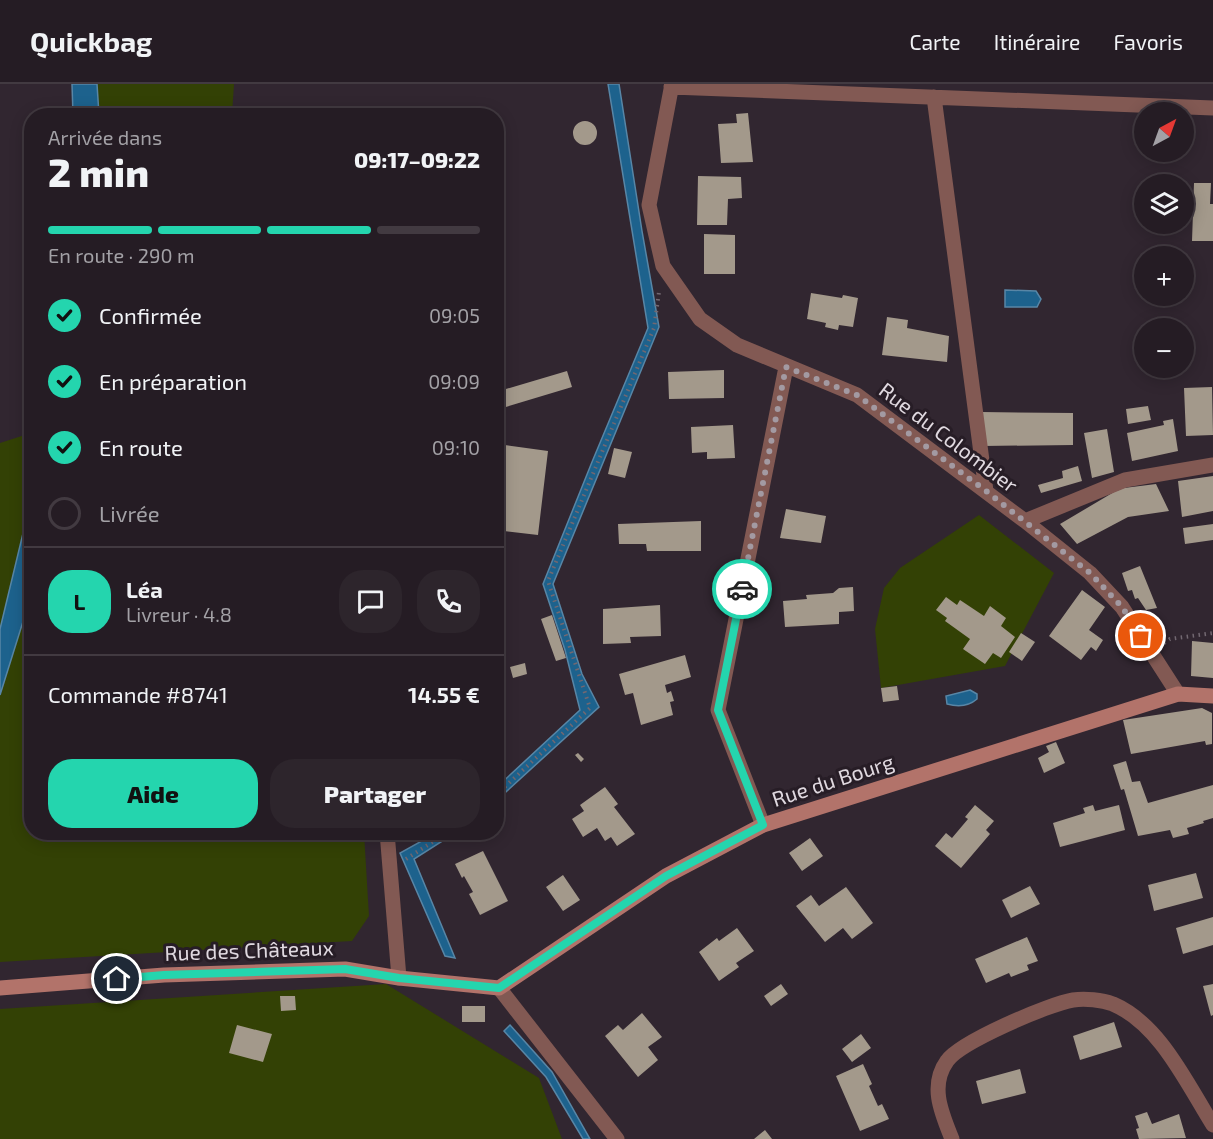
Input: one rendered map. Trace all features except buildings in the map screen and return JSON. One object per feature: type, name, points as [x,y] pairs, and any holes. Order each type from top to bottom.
[{"type":"street","points":[[672,86],[1213,108]]},
{"type":"street","name":"Rue du Colombier","points":[[672,86],[649,205],[663,266],[700,319],[737,345],[857,395],[986,491],[1098,582],[1122,607],[1178,694]]},
{"type":"street","points":[[934,97],[986,491]]},
{"type":"street","points":[[763,825],[718,710],[786,367]]},
{"type":"street","points":[[1024,522],[1125,480],[1213,465]]},
{"type":"street","name":"Rue du Bourg","points":[[499,988],[666,876],[763,825],[1178,694],[1213,696]]},
{"type":"street","points":[[388,840],[399,978]]},
{"type":"street","name":"Rue des Châteaux","points":[[0,988],[164,975],[345,969],[399,978],[499,988]]},
{"type":"street","points":[[499,988],[617,1139]]},
{"type":"street","points":[[952,1139],[941,1112],[937,1092],[947,1061],[960,1048],[977,1038],[1074,999],[1111,1003],[1141,1021],[1156,1035],[1213,1125]]},
{"type":"path","points":[[504,788],[590,708],[548,581],[654,328],[663,266]]},
{"type":"path","points":[[1150,651],[1170,639],[1213,633]]},
{"type":"path","points":[[390,869],[435,840]]},
{"type":"green space","points":[[97,84],[234,84],[232,108],[99,108]]},
{"type":"green space","points":[[24,435],[24,529],[0,629],[0,443]]},
{"type":"green space","points":[[979,515],[1054,573],[1005,666],[881,688],[875,629],[884,588],[900,568]]},
{"type":"green space","points":[[24,618],[24,840],[364,840],[369,916],[352,941],[0,962],[0,695]]},
{"type":"green space","points":[[386,984],[539,1078],[562,1139],[0,1139],[0,1009]]},
{"type":"water","points":[[72,84],[97,84],[99,108],[73,108]]},
{"type":"water","points":[[608,84],[619,84],[659,327],[553,584],[582,674],[599,707],[504,794],[504,781],[580,710],[565,650],[543,584],[648,328]]},
{"type":"water","points":[[1005,290],[1036,291],[1041,299],[1037,307],[1005,307]]},
{"type":"water","points":[[24,529],[24,618],[0,695],[0,629]]},
{"type":"water","points":[[970,690],[977,694],[977,699],[974,701],[963,705],[947,704],[946,696]]},
{"type":"water","points":[[423,840],[444,840],[414,859],[455,958],[445,956],[400,853]]},
{"type":"water","points":[[510,1025],[552,1072],[590,1139],[583,1139],[546,1077],[504,1031]]},
{"type":"way so far","points":[[742,589],[786,367],[857,395],[986,491],[1090,573],[1122,607],[1141,636]]},
{"type":"route","points":[[117,979],[164,975],[345,969],[399,978],[499,988],[666,876],[763,825],[718,710],[742,589]]}]
